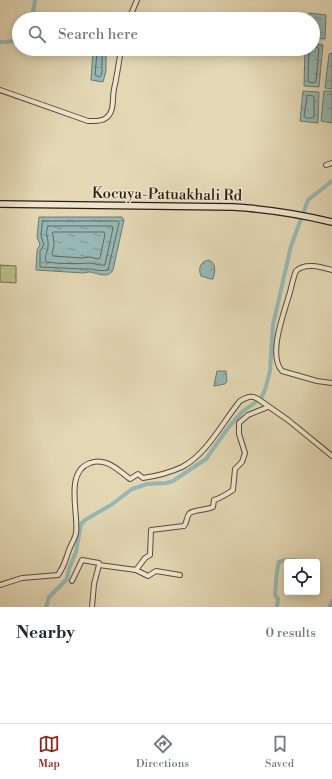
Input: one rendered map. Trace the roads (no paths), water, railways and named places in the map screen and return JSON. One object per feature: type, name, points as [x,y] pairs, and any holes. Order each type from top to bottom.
[{"type":"main road","name":"Kocuya-Patuakhali Rd","points":[[0,204],[263,208],[332,222]]},
{"type":"street","points":[[132,12],[136,0]]},
{"type":"street","points":[[0,90],[88,121],[97,122],[106,119],[110,112],[120,56]]},
{"type":"street","points":[[326,165],[332,163]]},
{"type":"street","points":[[332,270],[306,266],[300,267],[296,271],[281,322],[277,353],[279,367],[282,371],[304,378],[332,383]]},
{"type":"street","points":[[0,585],[22,578],[58,575],[65,566],[69,550],[77,532],[75,483],[79,471],[87,464],[106,462],[130,479],[138,474],[143,478],[162,475],[182,467],[200,453],[240,401],[253,396],[288,420],[332,456]]},
{"type":"street","points":[[136,570],[145,558],[150,555],[151,530],[184,526],[189,514],[192,511],[208,510],[213,507],[214,500],[222,498],[224,495],[233,490],[235,469],[242,462],[245,453],[239,423],[248,415],[266,405]]},
{"type":"street","points":[[72,581],[82,560],[100,563],[100,565],[136,570],[148,576],[156,571],[180,575]]},
{"type":"street","points":[[92,607],[94,584],[100,565]]},
{"type":"water","points":[[320,14],[326,15],[325,39],[320,39]]},
{"type":"water","points":[[320,44],[323,45],[319,87],[304,86],[305,56],[320,56]]},
{"type":"water","points":[[332,53],[332,89],[325,88],[329,54]]},
{"type":"water","points":[[93,56],[106,56],[106,71],[103,82],[91,80]]},
{"type":"water","points":[[303,91],[319,92],[318,123],[300,121]]},
{"type":"water","points":[[324,91],[332,91],[332,123],[321,121]]},
{"type":"water","points":[[39,217],[122,217],[124,220],[113,270],[111,273],[108,275],[101,275],[89,272],[83,273],[36,270],[37,250],[40,245],[37,237]]},
{"type":"water","points":[[209,260],[214,266],[215,271],[213,279],[201,276],[200,273],[200,266]]},
{"type":"water","points":[[217,371],[226,371],[227,381],[225,384],[214,386]]},
{"type":"waterway","points":[[33,12],[35,0]]},
{"type":"waterway","points":[[0,42],[12,41]]},
{"type":"waterway","points":[[46,607],[49,597],[67,579],[69,569],[76,552],[81,524],[85,520],[111,505],[132,489],[147,484],[173,481],[206,459],[228,428],[242,412],[261,398],[265,390],[270,371],[273,325],[291,246],[308,200],[332,181]]},
{"type":"waterway","points":[[277,607],[278,599],[275,595],[277,574],[279,562],[284,560]]},
{"type":"waterway","points":[[330,607],[332,601]]}]
